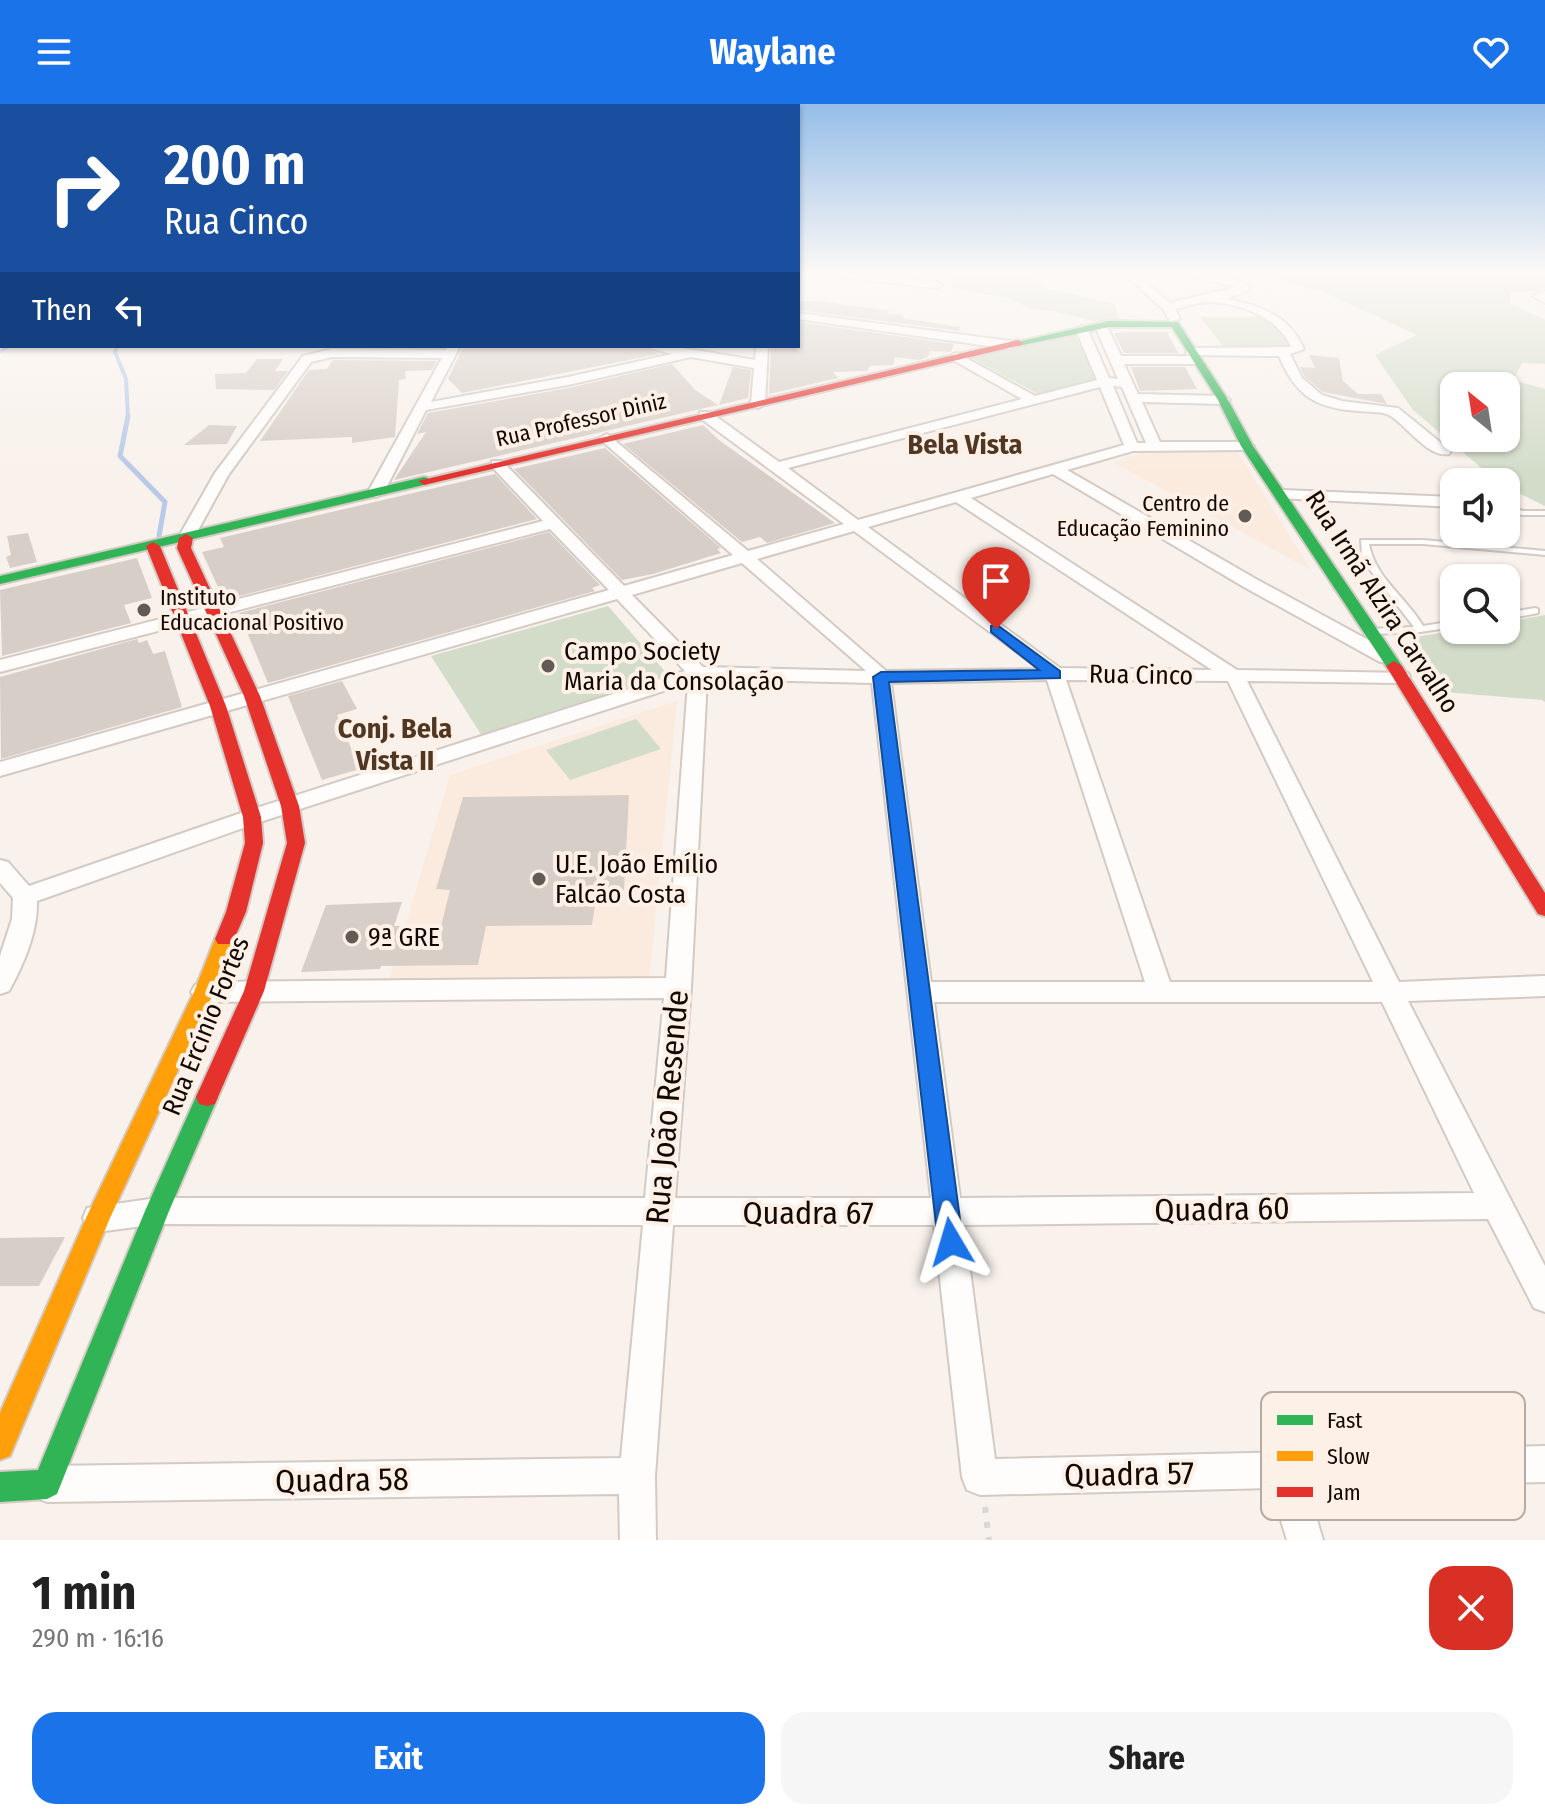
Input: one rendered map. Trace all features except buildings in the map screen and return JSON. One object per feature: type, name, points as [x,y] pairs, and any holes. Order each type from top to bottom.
[{"type":"street","points":[[966,339],[1010,345]]},
{"type":"street","name":"Rua Professor Diniz","points":[[0,580],[1039,339]]},
{"type":"street","points":[[1094,339],[1105,382],[1132,447]]},
{"type":"street","points":[[1100,339],[1118,360],[1131,398],[1155,446]]},
{"type":"street","name":"Rua Irmã Alzira Carvalho","points":[[1185,339],[1223,400],[1247,446],[1373,631],[1545,909]]},
{"type":"street","points":[[1118,360],[1295,351],[1298,347],[1293,339]]},
{"type":"street","points":[[661,348],[761,365]]},
{"type":"street","points":[[758,404],[762,348]]},
{"type":"street","points":[[186,538],[222,473],[305,361],[314,355],[332,353],[452,350],[376,492]]},
{"type":"street","points":[[1283,352],[1296,380],[1320,400],[1341,406],[1393,411],[1408,426],[1440,448]]},
{"type":"street","points":[[423,407],[568,381],[692,353]]},
{"type":"street","points":[[957,357],[1034,401]]},
{"type":"street","points":[[776,467],[1105,382],[1126,383]]},
{"type":"street","points":[[1131,398],[1223,400]]},
{"type":"street","points":[[705,415],[1055,674],[1161,992]]},
{"type":"street","points":[[607,438],[871,665],[881,677],[947,1212]]},
{"type":"street","points":[[0,769],[1132,447],[1247,446]]},
{"type":"street","points":[[25,896],[252,817],[698,673],[497,464]]},
{"type":"street","points":[[1056,470],[1250,583],[1387,658]]},
{"type":"street","points":[[1283,495],[1440,501]]},
{"type":"street","points":[[959,497],[1235,676],[1389,992],[1545,1297]]},
{"type":"street","points":[[0,666],[553,523]]},
{"type":"street","name":"Rua Ercínio Fortes","points":[[47,1484],[157,1211],[254,991],[296,843],[290,806],[252,696],[184,548],[186,538]]},
{"type":"street","name":"Rua Ercínio Fortes","points":[[0,1446],[98,1218],[204,992],[247,877],[254,843],[252,817],[218,706],[153,546]]},
{"type":"street","name":"Rua Cinco","points":[[698,673],[881,677],[1055,674],[1401,677]]},
{"type":"street","name":"Rua João Resende","points":[[638,1540],[637,1476],[678,988],[698,673]]},
{"type":"street","points":[[0,868],[25,896],[27,913],[0,984]]},
{"type":"street","points":[[919,992],[1389,992],[1545,986]]},
{"type":"street","points":[[204,992],[678,988]]},
{"type":"street","name":"Quadra 60","points":[[947,1212],[1496,1206]]},
{"type":"street","name":"Quadra 67","points":[[98,1218],[157,1211],[947,1212]]},
{"type":"street","name":"Quadra 57","points":[[947,1212],[980,1477],[1261,1471]]},
{"type":"street","name":"Quadra 57","points":[[1525,1465],[1545,1464]]},
{"type":"street","name":"Quadra 58","points":[[47,1484],[637,1476]]},
{"type":"street","points":[[0,1487],[47,1484]]},
{"type":"street","points":[[1299,1520],[1305,1540]]},
{"type":"lane","points":[[1520,512],[1545,513]]},
{"type":"lane","points":[[1420,629],[1415,618],[1375,569],[1366,555],[1364,542],[1437,543],[1545,553]]},
{"type":"lane","points":[[1520,614],[1535,611]]},
{"type":"lane","points":[[1373,631],[1440,626]]},
{"type":"shaded area","name":"Centro de Educação Feminino","points":[[1152,450],[1236,450],[1311,570],[1113,462]]},
{"type":"shaded area","name":"U.E. João Emílio Falcão Costa","points":[[677,701],[649,982],[388,984],[450,775]]},
{"type":"green space","points":[[1057,339],[1077,339],[1098,380],[1038,394],[971,358]]},
{"type":"green space","points":[[1217,339],[1286,339],[1296,350],[1226,350]]},
{"type":"green space","points":[[1409,339],[1545,339],[1545,364],[1522,363],[1517,372],[1440,372],[1440,433],[1413,410],[1375,355]]},
{"type":"green space","points":[[1520,382],[1545,389],[1545,506],[1520,494],[1520,468],[1481,468],[1463,452],[1520,452]]},
{"type":"green space","name":"Campo Society Maria da Consolação","points":[[608,606],[669,676],[482,736],[431,656]]},
{"type":"green space","points":[[1545,615],[1545,702],[1432,691],[1410,638],[1440,633],[1440,644],[1520,644],[1520,619]]},
{"type":"green space","points":[[636,719],[661,749],[570,780],[546,750]]},
{"type":"waterway","points":[[0,351],[5,348]]},
{"type":"waterway","points":[[116,348],[115,352],[126,379],[128,416]]},
{"type":"waterway","points":[[128,416],[120,456],[165,502],[159,536]]},
{"type":"traffic: fast","points":[[1018,343],[1037,339]]},
{"type":"traffic: fast","points":[[1184,339],[1223,400],[1247,446],[1394,666]]},
{"type":"traffic: fast","points":[[0,580],[424,481]]},
{"type":"traffic: fast","points":[[0,1487],[47,1484],[157,1211],[207,1097]]},
{"type":"traffic: slow","points":[[0,1446],[98,1218],[204,992],[225,939]]},
{"type":"traffic: jam","points":[[424,481],[1018,343]]},
{"type":"traffic: jam","points":[[186,538],[184,548],[252,696],[290,806],[296,843],[254,991],[207,1097]]},
{"type":"traffic: jam","points":[[153,546],[218,706],[252,817],[254,843],[236,912],[225,939]]},
{"type":"traffic: jam","points":[[1394,666],[1545,909]]},
{"type":"place","name":"Centro de Educação Feminino","points":[[1245,516]]},
{"type":"place","name":"Instituto Educacional Positivo","points":[[144,610]]},
{"type":"place","name":"Campo Society Maria da Consolação","points":[[548,666]]},
{"type":"place","name":"U.E. João Emílio Falcão Costa","points":[[539,879]]},
{"type":"place","name":"9ª GRE","points":[[352,937]]},
{"type":"district","name":"Bela Vista","points":[[965,444]]},
{"type":"district","name":"Conj. Bela Vista II","points":[[395,744]]},
{"type":"route","points":[[951,1242],[881,677],[1055,674],[996,629]]}]
